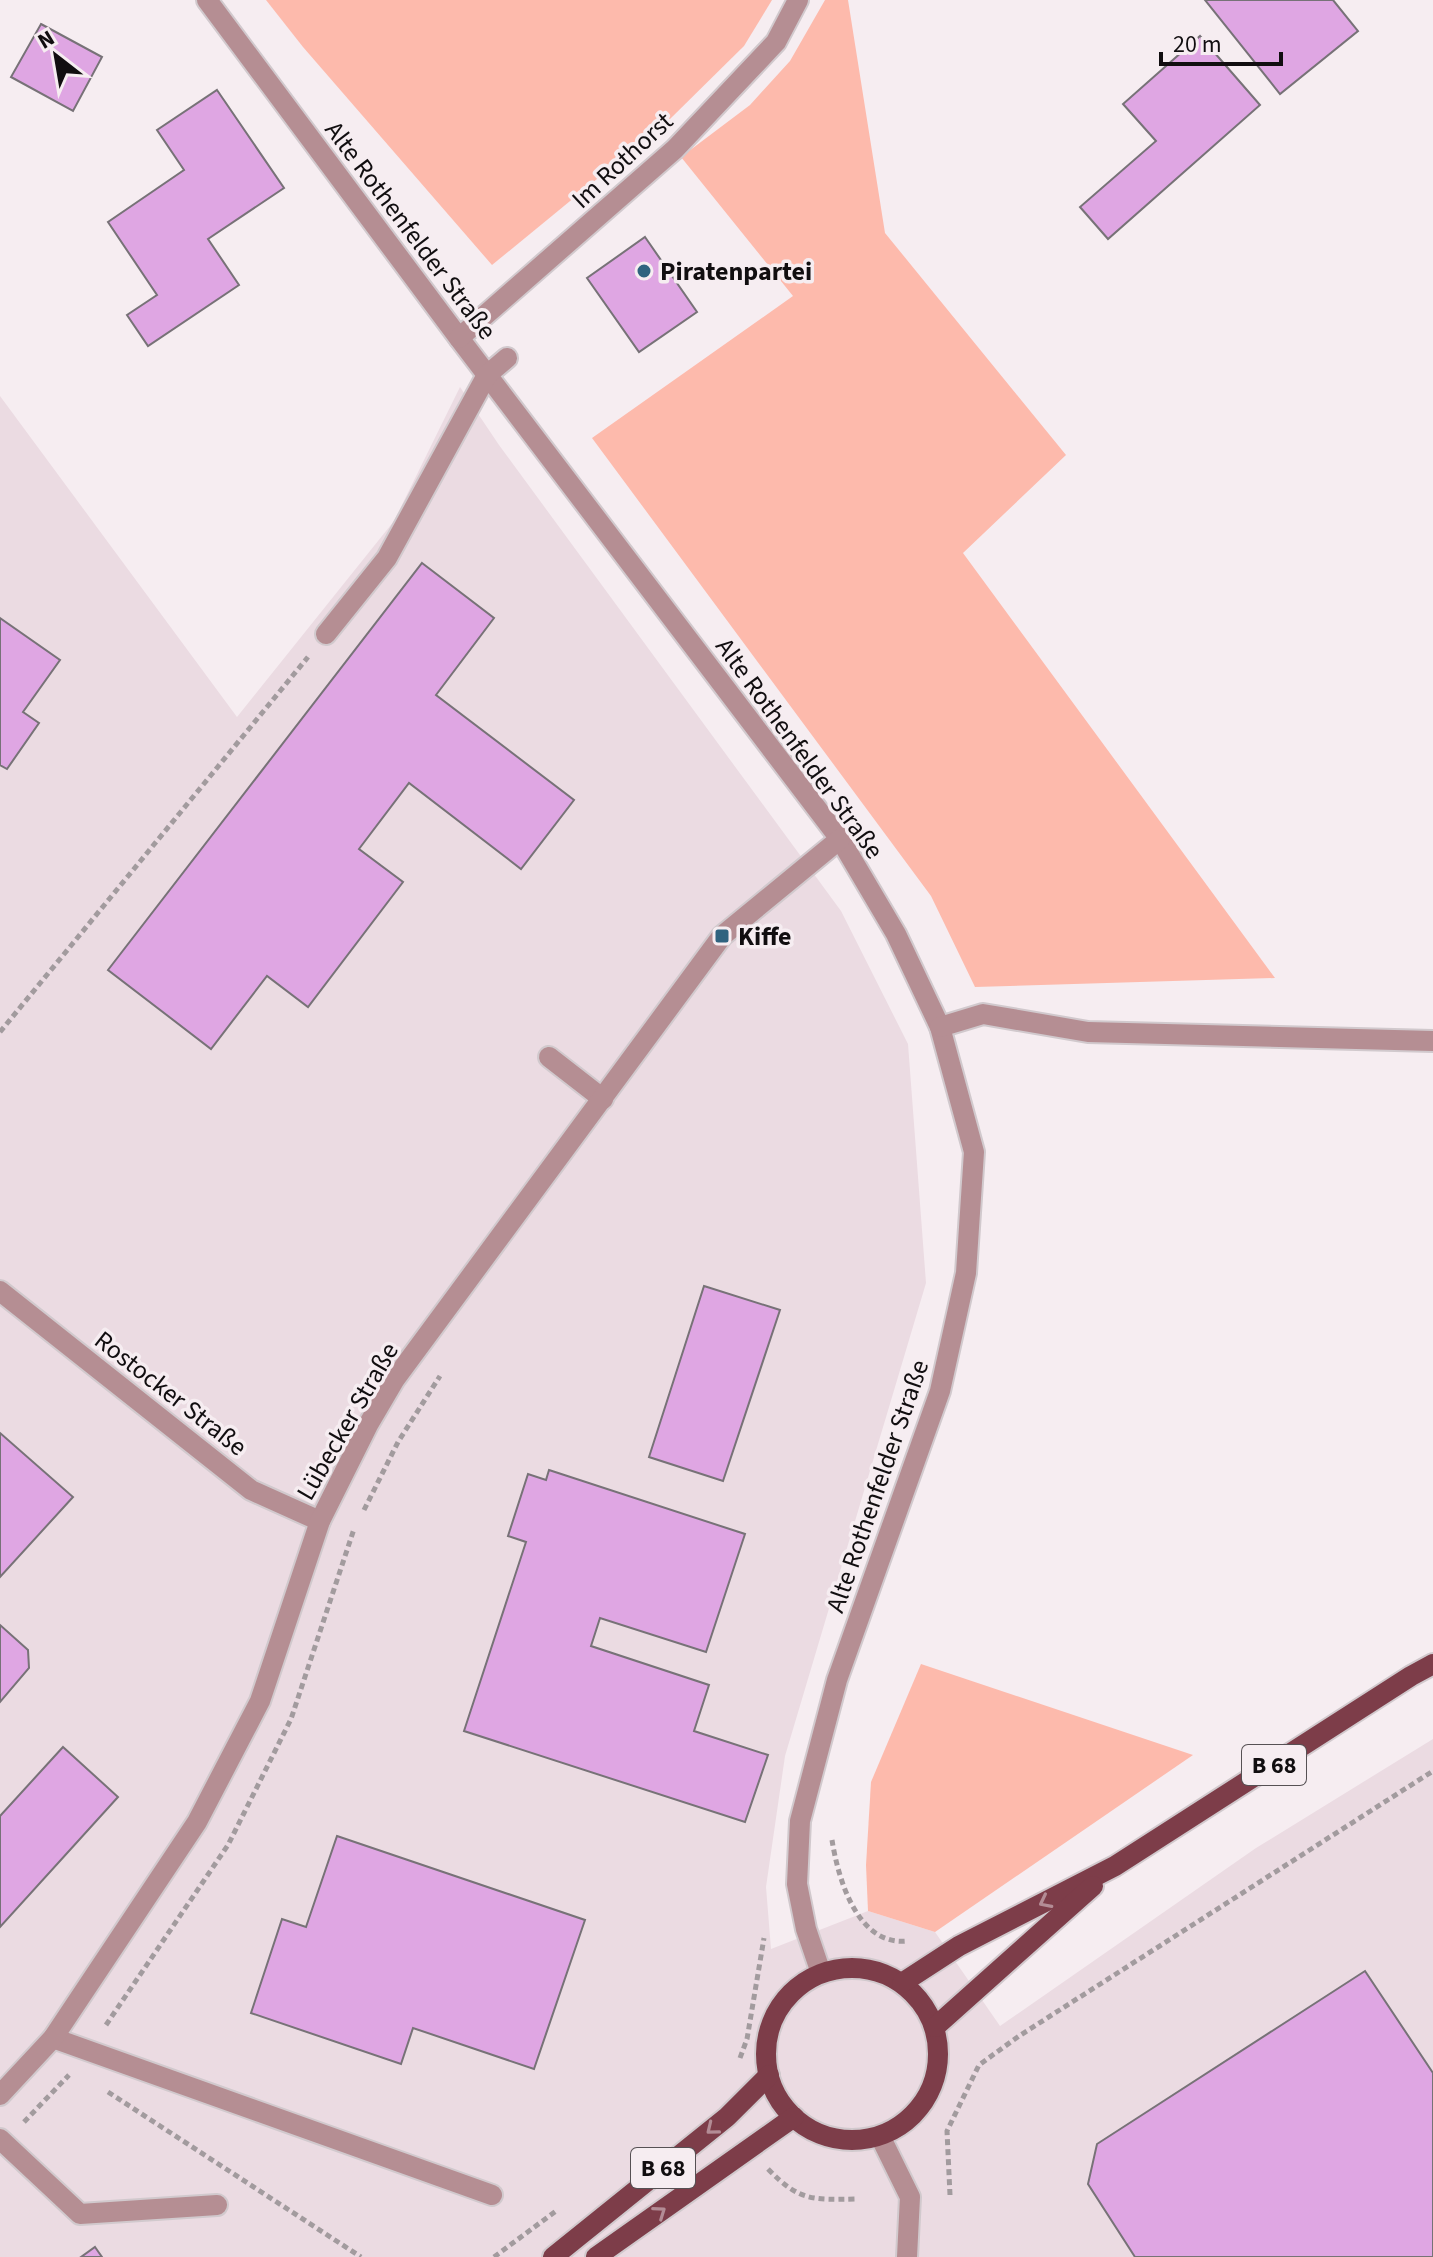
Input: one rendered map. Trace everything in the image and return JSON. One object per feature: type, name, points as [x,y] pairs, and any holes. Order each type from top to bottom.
[{"type":"main road","name":"B 68","points":[[902,1983],[959,1946],[1115,1866],[1433,1664]]},
{"type":"main road","name":"B 68","points":[[935,2027],[1115,1866]]},
{"type":"main road","points":[[848,1967],[876,1970],[902,1983],[922,2002],[935,2027],[939,2054],[934,2080],[923,2104],[903,2123],[880,2136],[857,2140],[834,2138],[813,2130],[794,2117],[778,2098],[769,2075],[766,2050],[771,2025],[782,2004],[799,1985],[821,1973],[848,1967]]},
{"type":"main road","name":"B 68","points":[[553,2257],[727,2117],[769,2075]]},
{"type":"main road","name":"B 68","points":[[596,2257],[794,2117]]},
{"type":"street","name":"Alte Rothenfelder Straße","points":[[207,0],[459,338],[840,839],[896,934],[940,1027],[974,1152],[966,1273],[940,1391],[837,1680],[800,1821],[797,1884],[806,1929],[821,1973]]},
{"type":"street","name":"Im Rothorst","points":[[459,338],[675,149],[776,42],[798,0]]},
{"type":"street","points":[[326,634],[387,558],[487,375],[507,358]]},
{"type":"street","name":"Lübecker Straße","points":[[0,2095],[53,2038],[197,1822],[260,1701],[320,1521],[395,1379],[722,936],[840,839]]},
{"type":"street","points":[[940,1027],[983,1014],[1088,1032],[1433,1041]]},
{"type":"street","points":[[549,1057],[603,1099]]},
{"type":"street","name":"Rostocker Straße","points":[[0,1291],[251,1490],[320,1521]]},
{"type":"street","points":[[53,2038],[84,2057],[492,2195]]},
{"type":"street","points":[[880,2136],[910,2197],[907,2257]]},
{"type":"street","points":[[2,2141],[80,2214],[217,2205]]},
{"type":"path","points":[[0,1032],[326,634]]},
{"type":"path","points":[[2,2141],[84,2057],[228,1845],[291,1719],[353,1531],[398,1442],[442,1373]]},
{"type":"path","points":[[950,2195],[947,2131],[979,2065],[1019,2036],[1433,1771]]},
{"type":"path","points":[[831,1829],[836,1865],[855,1911],[874,1931],[898,1941],[910,1940]]},
{"type":"path","points":[[736,2070],[747,2039],[764,1938]]},
{"type":"path","points":[[84,2057],[107,2092],[361,2257]]},
{"type":"path","points":[[761,2163],[789,2191],[822,2200],[856,2199]]},
{"type":"shaded area","points":[[266,0],[772,0],[744,46],[670,119],[492,265]]},
{"type":"shaded area","points":[[825,0],[848,0],[885,233],[1066,455],[963,553],[1275,978],[975,987],[931,896],[592,438],[793,296],[681,157],[750,105],[790,61]]},
{"type":"shaded area","points":[[460,387],[499,445],[841,911],[908,1044],[926,1283],[785,1756],[766,1887],[771,1949],[868,1911],[935,1932],[1000,2026],[1256,1848],[1433,1739],[1433,2257],[0,2257],[0,396],[237,717],[394,521]]},
{"type":"shaded area","points":[[921,1664],[1193,1755],[935,1932],[868,1911],[866,1865],[871,1782]]},
{"type":"building","points":[[1205,0],[1333,0],[1358,31],[1280,94]]},
{"type":"building","points":[[41,24],[102,57],[73,111],[11,77]]},
{"type":"building","points":[[1200,36],[1260,105],[1108,239],[1080,207],[1156,141],[1123,104]]},
{"type":"building","points":[[217,90],[284,188],[208,239],[239,285],[148,346],[127,315],[157,295],[108,222],[184,170],[157,130]]},
{"type":"building","points":[[645,237],[697,312],[639,352],[587,278]]},
{"type":"building","points":[[422,563],[494,618],[436,695],[574,800],[521,869],[409,783],[359,849],[403,882],[308,1007],[267,976],[211,1049],[108,970]]},
{"type":"building","points":[[0,618],[60,660],[23,712],[39,723],[7,769],[0,765]]},
{"type":"building","points":[[704,1286],[780,1310],[723,1481],[649,1457]]},
{"type":"building","points":[[0,1433],[73,1497],[0,1577]]},
{"type":"building","points":[[549,1470],[745,1534],[706,1652],[600,1618],[591,1646],[709,1685],[694,1731],[768,1755],[745,1822],[464,1731],[526,1542],[508,1536],[528,1474],[546,1480]]},
{"type":"building","points":[[0,1625],[28,1650],[29,1668],[0,1702]]},
{"type":"building","points":[[63,1747],[118,1797],[0,1927],[0,1816]]},
{"type":"building","points":[[337,1836],[585,1920],[534,2069],[413,2028],[401,2064],[251,2013],[282,1919],[306,1927]]},
{"type":"building","points":[[1365,1971],[1433,2073],[1433,2257],[1135,2257],[1088,2184],[1097,2144]]},
{"type":"building","points":[[95,2247],[102,2257],[81,2257]]},
{"type":"place","name":"Piratenpartei","points":[[644,271]]},
{"type":"place","name":"Kiffe","points":[[722,936]]}]
